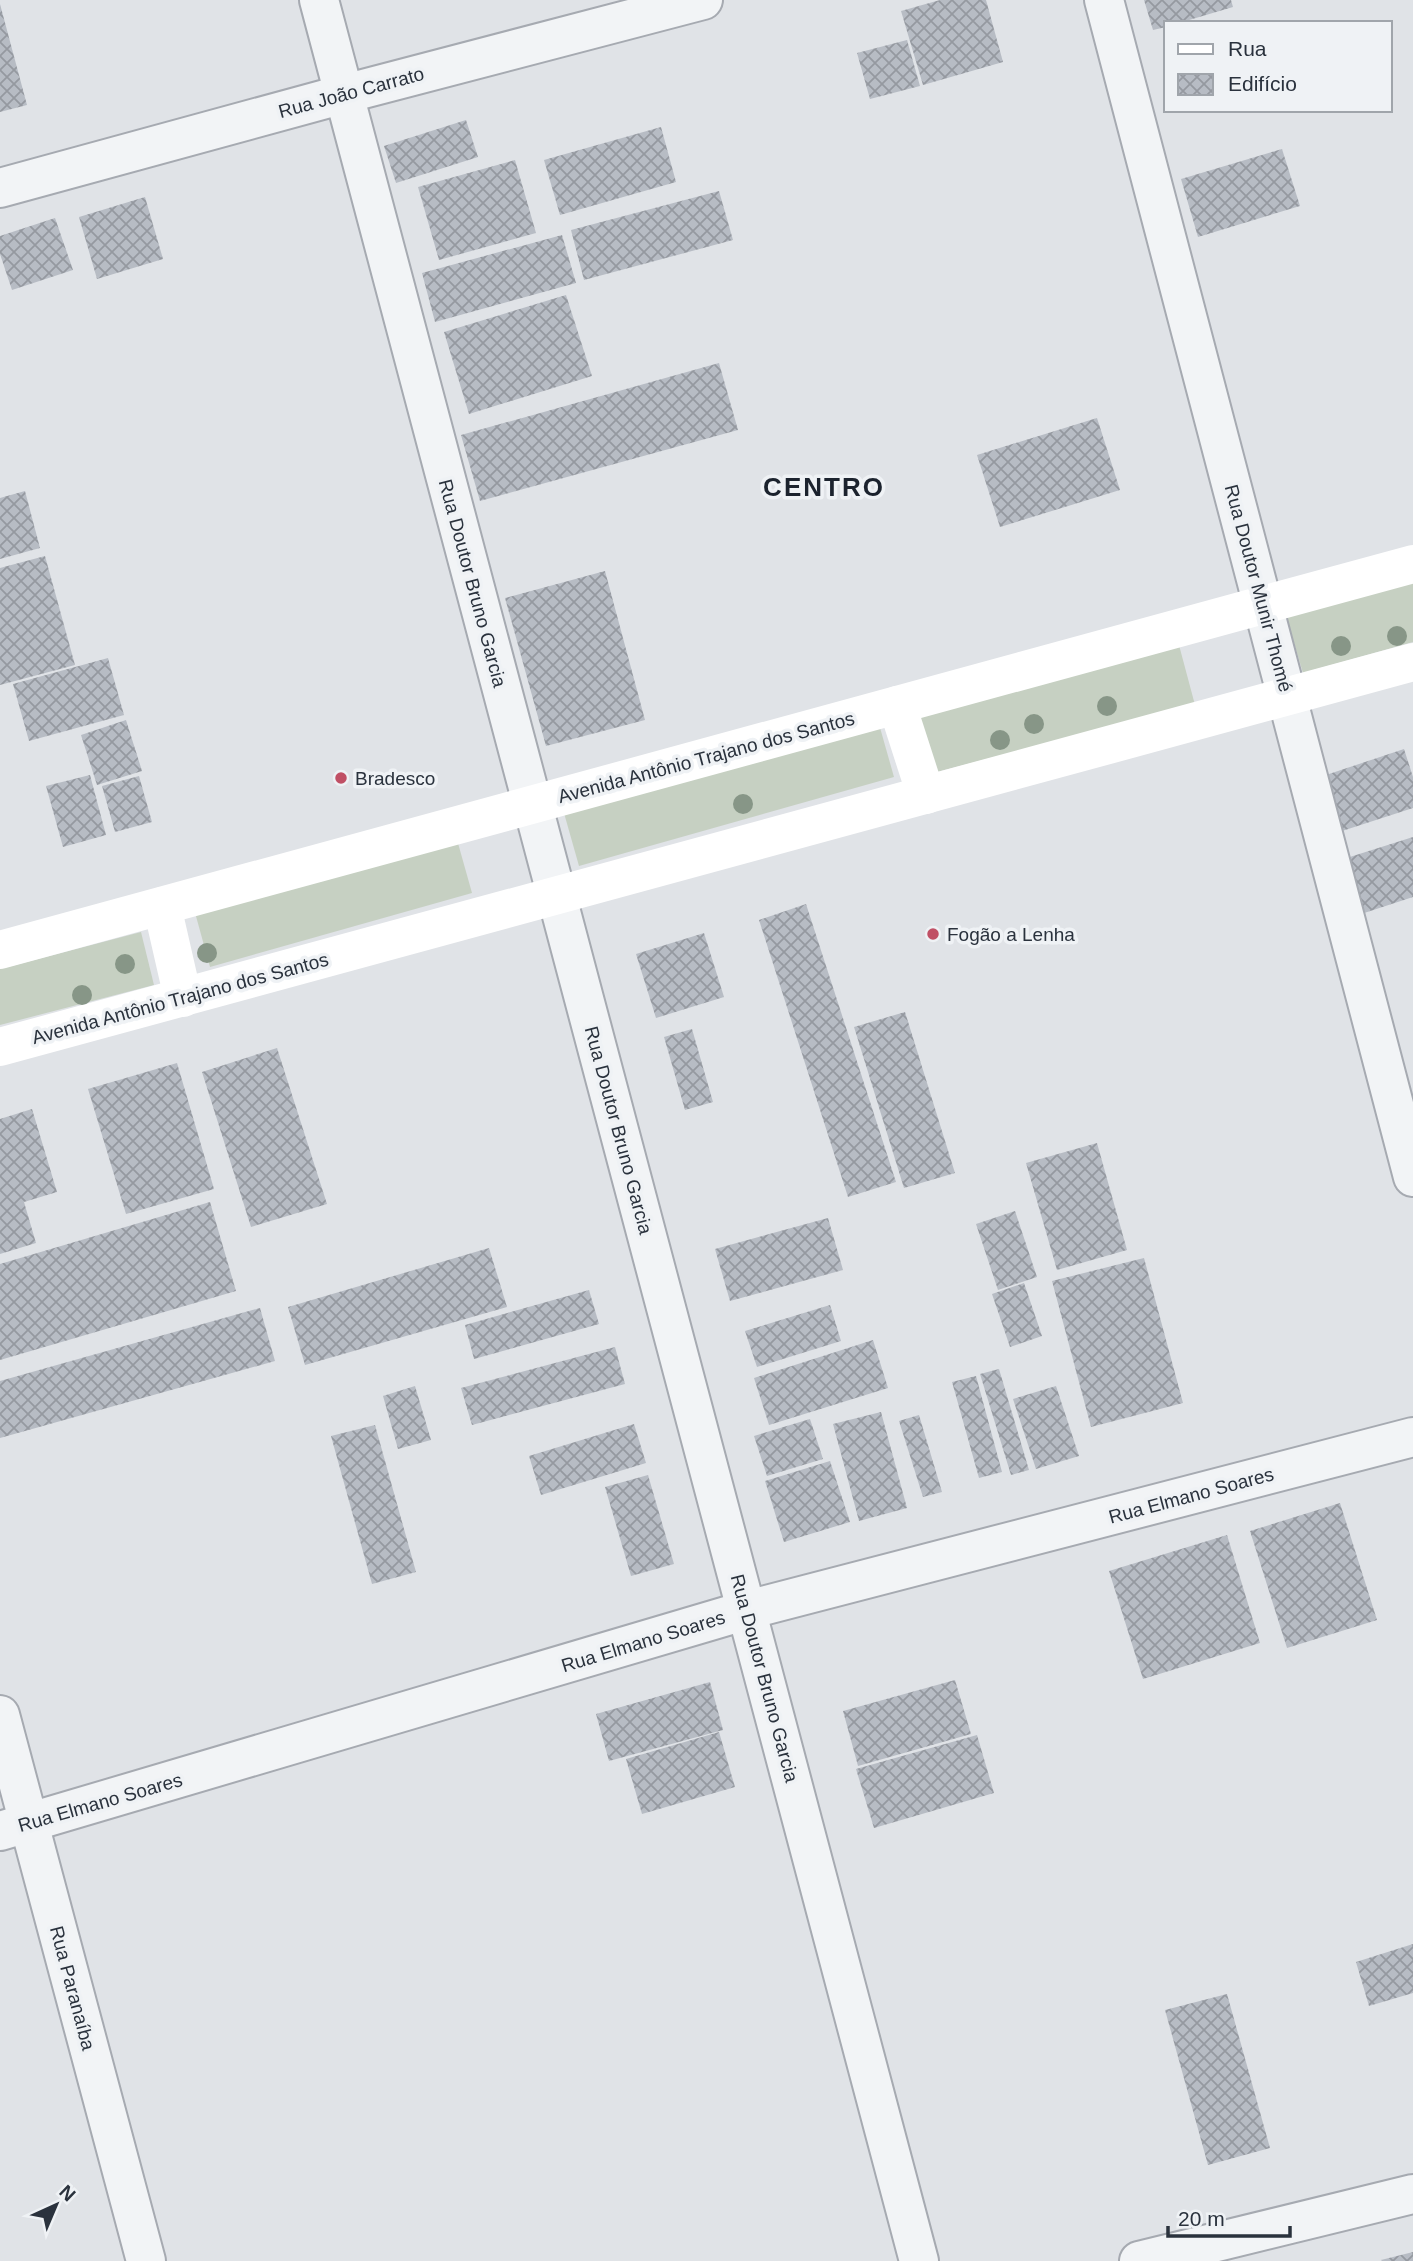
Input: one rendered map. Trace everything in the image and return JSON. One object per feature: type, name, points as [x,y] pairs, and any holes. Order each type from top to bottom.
[{"type":"main road","name":"Avenida Antônio Trajano dos Santos","points":[[0,950],[1413,564]]},
{"type":"main road","name":"Avenida Antônio Trajano dos Santos","points":[[0,1047],[1413,662]]},
{"type":"main road","points":[[897,705],[926,795]]},
{"type":"main road","points":[[162,906],[183,998]]},
{"type":"street","name":"Rua Doutor Bruno Garcia","points":[[319,0],[919,2261]]},
{"type":"street","name":"Rua João Carrato","points":[[0,188],[703,0]]},
{"type":"street","name":"Rua Doutor Munir Thomé","points":[[1104,0],[1413,1177]]},
{"type":"street","name":"Rua Elmano Soares","points":[[15,1827],[747,1610],[1413,1437]]},
{"type":"street","name":"Rua Paranaíba","points":[[0,1715],[15,1827],[146,2261]]},
{"type":"street","points":[[1139,2261],[1413,2194]]},
{"type":"green space","points":[[1413,581],[1413,642],[1303,673],[1286,616]]},
{"type":"green space","points":[[1179,645],[1195,705],[933,773],[916,713]]},
{"type":"green space","points":[[877,717],[894,777],[579,866],[562,806]]},
{"type":"green space","points":[[456,836],[472,893],[210,967],[194,909]]},
{"type":"green space","points":[[141,932],[154,985],[0,1025],[0,969]]},
{"type":"building","points":[[940,0],[986,0],[1003,62],[923,85],[901,11]]},
{"type":"building","points":[[1144,0],[1231,0],[1233,7],[1186,21],[1164,21],[1164,27],[1153,30]]},
{"type":"building","points":[[0,4],[27,105],[0,112]]},
{"type":"building","points":[[907,40],[920,86],[870,99],[857,53]]},
{"type":"building","points":[[466,120],[478,157],[396,183],[384,146]]},
{"type":"building","points":[[661,127],[676,182],[560,215],[544,160]]},
{"type":"building","points":[[1282,149],[1300,206],[1198,237],[1181,179]]},
{"type":"building","points":[[515,160],[536,233],[439,260],[418,187]]},
{"type":"building","points":[[719,191],[733,240],[584,280],[571,230]]},
{"type":"building","points":[[145,197],[163,259],[97,279],[79,217]]},
{"type":"building","points":[[55,218],[73,270],[12,290],[0,254],[0,236]]},
{"type":"building","points":[[562,235],[576,283],[435,322],[422,273]]},
{"type":"building","points":[[566,295],[592,376],[469,414],[444,332]]},
{"type":"building","points":[[719,363],[738,430],[480,501],[461,435]]},
{"type":"building","points":[[1097,418],[1120,490],[1000,527],[977,455]]},
{"type":"building","points":[[25,491],[40,548],[0,559],[0,498]]},
{"type":"building","points":[[45,556],[75,665],[0,685],[0,568]]},
{"type":"building","points":[[605,571],[645,720],[546,746],[505,598]]},
{"type":"building","points":[[108,658],[124,715],[29,741],[13,684]]},
{"type":"building","points":[[126,720],[142,771],[97,785],[81,735]]},
{"type":"building","points":[[1404,749],[1413,777],[1413,808],[1339,832],[1320,777]]},
{"type":"building","points":[[90,775],[106,835],[63,847],[46,786]]},
{"type":"building","points":[[139,776],[152,822],[115,832],[102,786]]},
{"type":"building","points":[[1413,837],[1413,897],[1352,917],[1334,862]]},
{"type":"building","points":[[806,904],[896,1182],[848,1197],[759,920]]},
{"type":"building","points":[[704,933],[724,997],[656,1018],[636,954]]},
{"type":"building","points":[[905,1012],[955,1173],[904,1188],[854,1027]]},
{"type":"building","points":[[692,1029],[713,1102],[685,1110],[664,1037]]},
{"type":"building","points":[[277,1048],[327,1204],[251,1227],[202,1072]]},
{"type":"building","points":[[177,1063],[214,1189],[126,1214],[88,1089]]},
{"type":"building","points":[[32,1109],[57,1192],[24,1202],[36,1243],[0,1254],[0,1119]]},
{"type":"building","points":[[1097,1143],[1127,1250],[1057,1270],[1026,1163]]},
{"type":"building","points":[[210,1202],[236,1291],[0,1360],[0,1264]]},
{"type":"building","points":[[1015,1211],[1037,1277],[998,1290],[976,1224]]},
{"type":"building","points":[[828,1218],[843,1270],[730,1301],[715,1249]]},
{"type":"building","points":[[489,1248],[507,1307],[305,1365],[288,1307]]},
{"type":"building","points":[[1144,1258],[1183,1403],[1091,1427],[1052,1281]]},
{"type":"building","points":[[1024,1283],[1042,1336],[1010,1347],[992,1294]]},
{"type":"building","points":[[589,1290],[599,1324],[474,1359],[465,1325]]},
{"type":"building","points":[[830,1305],[841,1341],[757,1367],[745,1331]]},
{"type":"building","points":[[260,1308],[275,1361],[0,1438],[0,1381]]},
{"type":"building","points":[[873,1340],[888,1388],[769,1425],[754,1378]]},
{"type":"building","points":[[615,1347],[625,1384],[472,1425],[461,1388]]},
{"type":"building","points":[[999,1369],[1029,1470],[1011,1475],[980,1374]]},
{"type":"building","points":[[976,1376],[1002,1472],[979,1478],[952,1382]]},
{"type":"building","points":[[415,1386],[431,1440],[398,1449],[383,1396]]},
{"type":"building","points":[[1056,1386],[1079,1456],[1036,1469],[1013,1399]]},
{"type":"building","points":[[881,1412],[907,1508],[859,1521],[833,1424]]},
{"type":"building","points":[[919,1415],[942,1492],[923,1497],[899,1421]]},
{"type":"building","points":[[810,1419],[823,1459],[767,1476],[754,1436]]},
{"type":"building","points":[[634,1424],[646,1463],[541,1495],[529,1456]]},
{"type":"building","points":[[375,1425],[416,1572],[372,1584],[331,1436]]},
{"type":"building","points":[[830,1461],[850,1522],[784,1542],[765,1481]]},
{"type":"building","points":[[648,1475],[674,1564],[631,1576],[605,1487]]},
{"type":"building","points":[[1340,1503],[1377,1620],[1287,1648],[1250,1531]]},
{"type":"building","points":[[1227,1535],[1260,1643],[1143,1679],[1109,1571]]},
{"type":"building","points":[[955,1680],[971,1734],[858,1766],[843,1711]]},
{"type":"building","points":[[710,1682],[723,1730],[609,1761],[596,1714]]},
{"type":"building","points":[[719,1732],[735,1787],[642,1814],[626,1759]]},
{"type":"building","points":[[977,1735],[994,1793],[874,1828],[856,1769]]},
{"type":"building","points":[[1413,1944],[1413,1993],[1369,2006],[1356,1962]]},
{"type":"building","points":[[1227,1994],[1270,2148],[1208,2165],[1165,2010]]},
{"type":"building","points":[[1413,2252],[1413,2261],[1381,2260]]},
{"type":"place","name":"Bradesco","points":[[341,778]]},
{"type":"place","name":"Fogão a Lenha","points":[[933,934]]},
{"type":"district","name":"CENTRO","points":[[824,487]]}]
